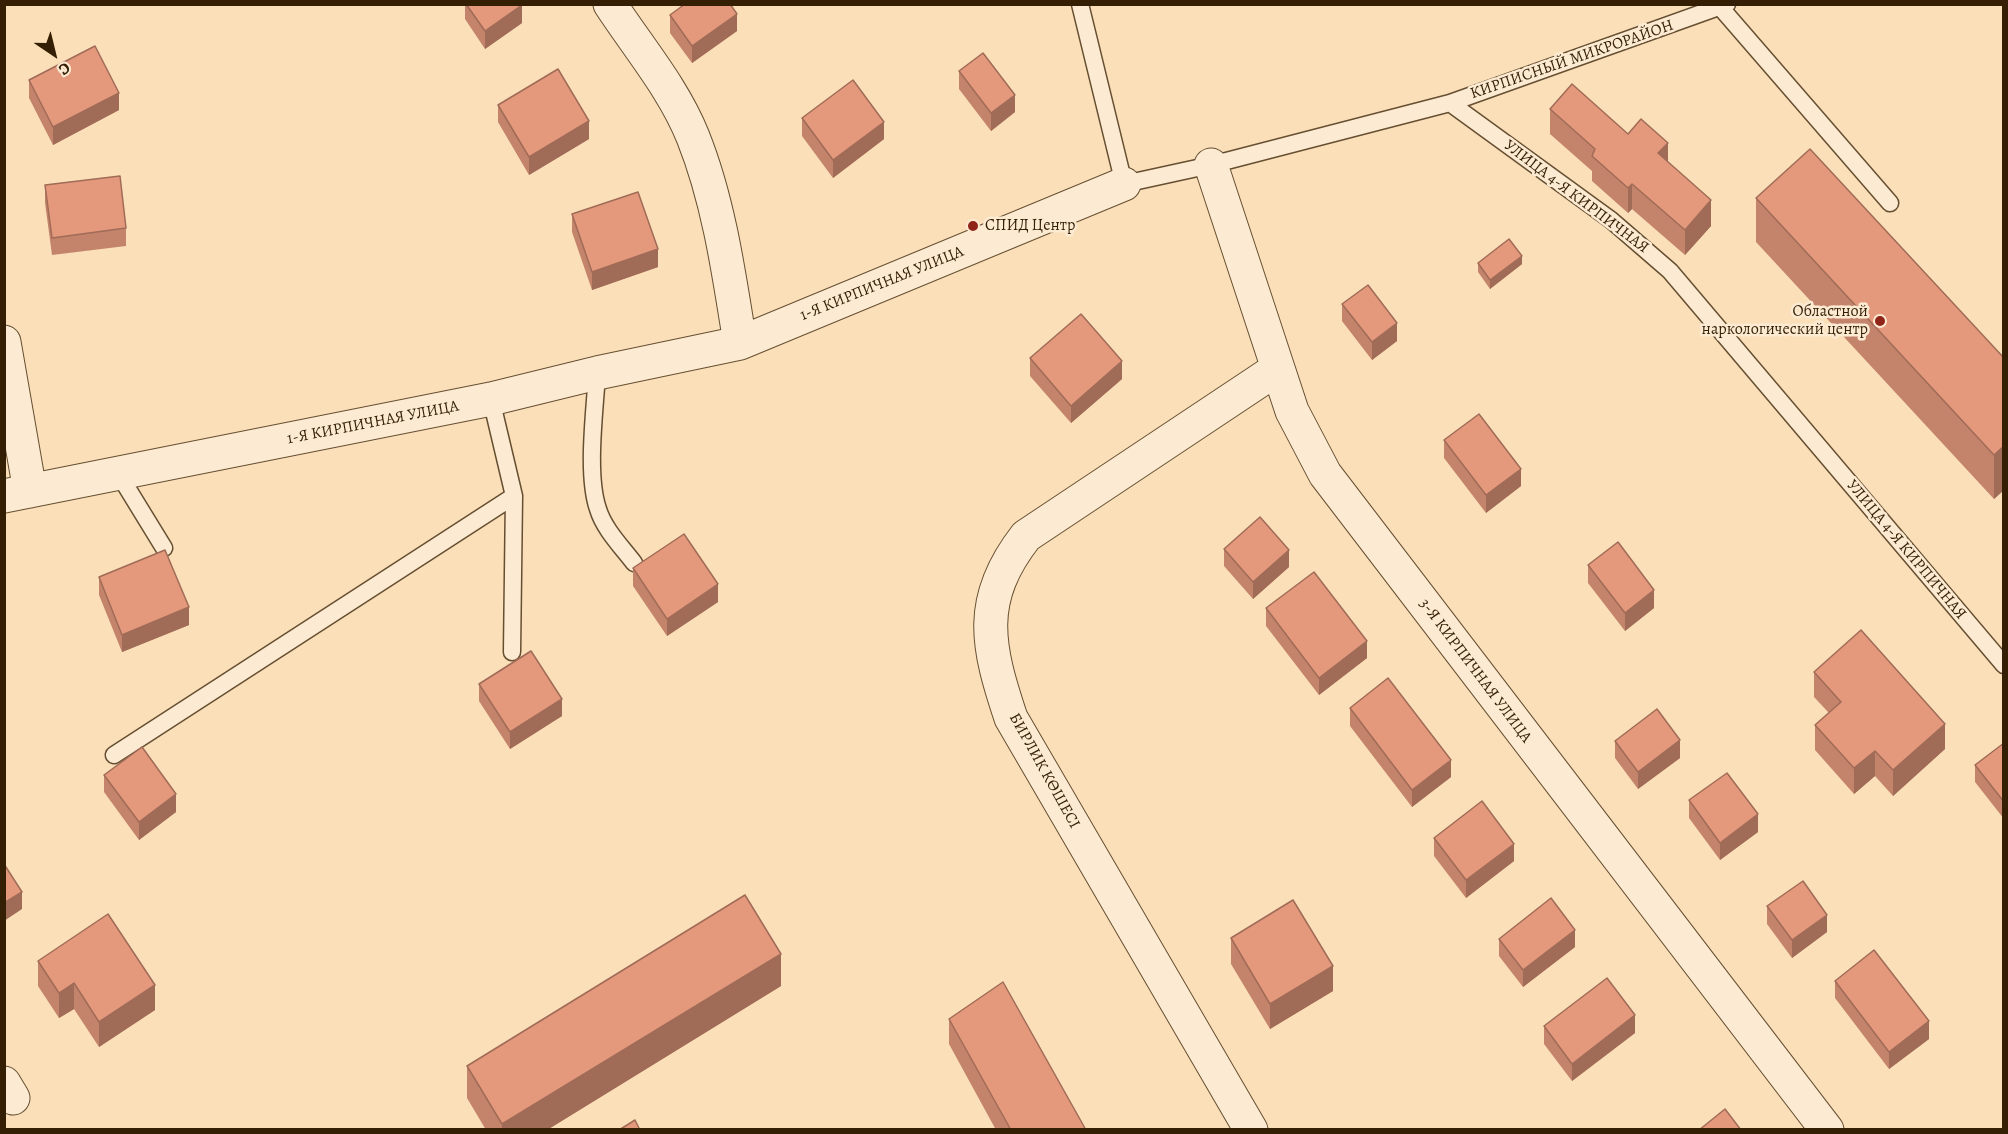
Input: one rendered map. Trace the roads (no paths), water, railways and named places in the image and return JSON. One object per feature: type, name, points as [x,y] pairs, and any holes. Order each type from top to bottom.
[{"type":"street","points":[[610,4],[666,86],[693,136],[728,262],[740,343]]},
{"type":"street","name":"3-Я КИРПИЧНАЯ УЛИЦА","points":[[1211,165],[1292,411],[1324,474],[1827,1130]]},
{"type":"street","name":"1-Я КИРПИЧНАЯ УЛИЦА","points":[[17,494],[491,399],[597,373],[740,343],[1124,184]]},
{"type":"street","points":[[4,342],[17,494]]},
{"type":"street","name":"БИРЛИК КӨШЕСІ","points":[[1251,1130],[1011,717],[996,673],[990,642],[998,581],[1011,555],[1026,536],[1277,369]]},
{"type":"lane","points":[[1080,4],[1124,184],[1211,165],[1450,103]]},
{"type":"lane","points":[[1724,6],[1890,203]]},
{"type":"lane","name":"КИРПИСНЫЙ МИКРОРАЙОН","points":[[1450,103],[1724,6]]},
{"type":"lane","name":"УЛИЦА 4-Я КИРПИЧНАЯ","points":[[1450,103],[1611,220],[1670,270],[2004,665]]},
{"type":"lane","points":[[597,373],[593,481],[598,508],[608,529],[634,563]]},
{"type":"lane","points":[[491,399],[514,496],[512,652]]},
{"type":"lane","points":[[118,473],[164,548]]},
{"type":"lane","points":[[114,755],[514,496]]},
{"type":"place","name":"СПИД Центр","points":[[973,226]]},
{"type":"place","name":"Областной наркологический центр","points":[[1880,321]]}]
